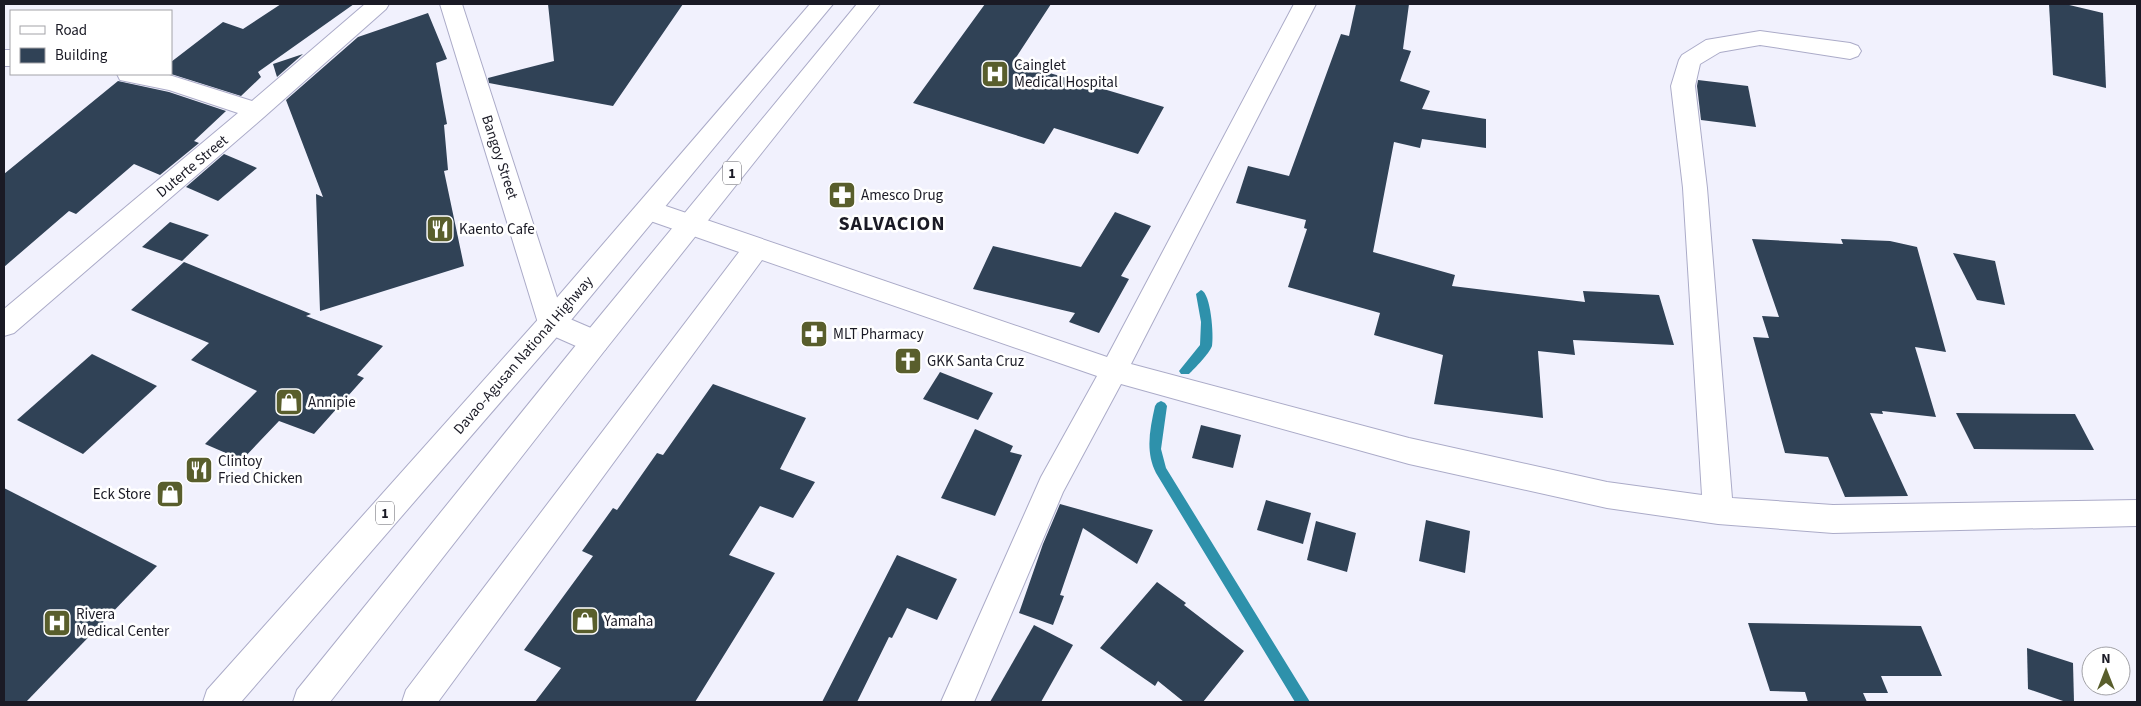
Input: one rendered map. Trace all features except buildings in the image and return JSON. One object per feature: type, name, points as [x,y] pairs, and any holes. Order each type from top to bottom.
[{"type":"main road","name":"Duterte Street","points":[[4,325],[256,111],[378,4]]},
{"type":"main road","name":"Bangoy Street","points":[[451,4],[552,323]]},
{"type":"main road","name":"Davao-Agusan National Highway","points":[[219,702],[552,323],[822,4]]},
{"type":"main road","name":"1","points":[[309,702],[595,342],[869,4]]},
{"type":"main road","points":[[957,702],[1051,486],[1114,371],[1305,4]]},
{"type":"main road","points":[[1718,511],[1695,188],[1683,86],[1690,60],[1714,45],[1760,38],[1850,51]]},
{"type":"main road","points":[[133,75],[172,83],[256,111]]},
{"type":"main road","points":[[648,210],[1114,371],[1409,451],[1607,495],[1718,511],[1833,519],[2137,513]]},
{"type":"main road","points":[[418,702],[757,247]]},
{"type":"main road","points":[[552,323],[595,342]]},
{"type":"waterway","points":[[1185,371],[1206,346],[1207,322],[1201,294]]},
{"type":"waterway","points":[[1161,406],[1155,437],[1155,449],[1160,469],[1303,702]]},
{"type":"place","name":"Cainglet Medical Hospital","points":[[995,74]]},
{"type":"place","name":"Amesco Drug","points":[[842,195]]},
{"type":"place","name":"Kaento Cafe","points":[[440,229]]},
{"type":"place","name":"MLT Pharmacy","points":[[814,334]]},
{"type":"place","name":"GKK Santa Cruz","points":[[908,361]]},
{"type":"place","name":"Annipie","points":[[289,402]]},
{"type":"place","name":"Clintoy Fried Chicken","points":[[199,470]]},
{"type":"place","name":"Eck Store","points":[[170,494]]},
{"type":"place","name":"Yamaha","points":[[585,621]]},
{"type":"place","name":"Rivera Medical Center","points":[[57,623]]},
{"type":"district","name":"SALVACION","points":[[892,223]]}]
